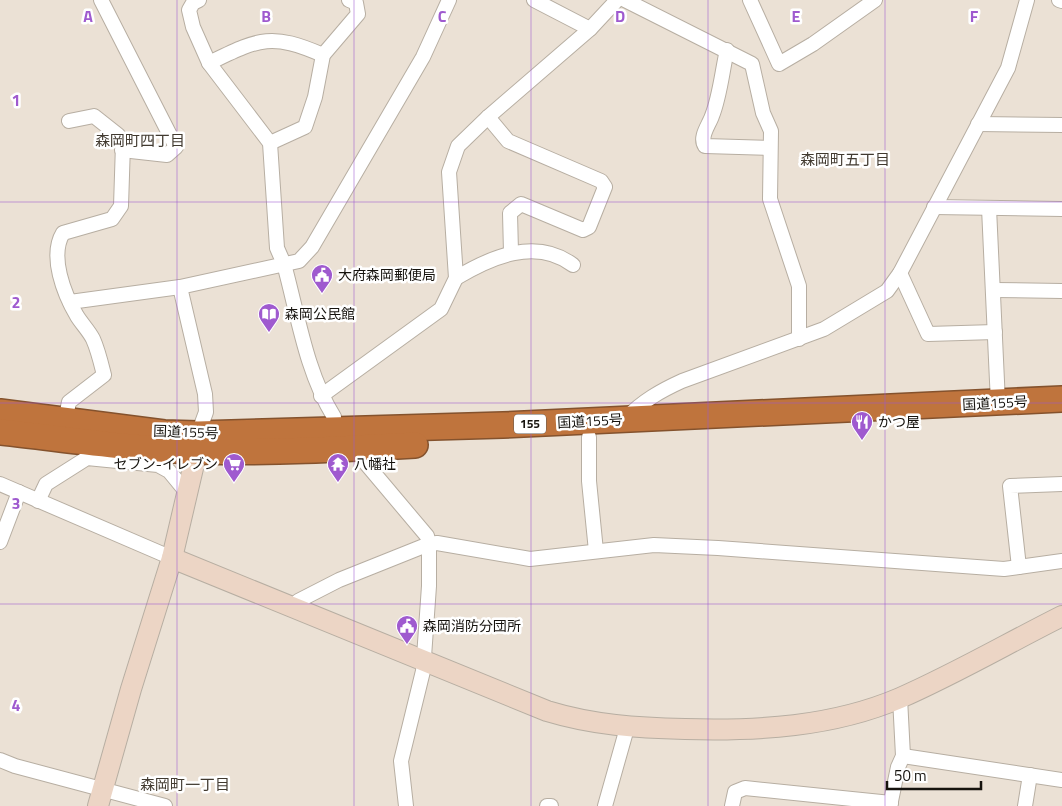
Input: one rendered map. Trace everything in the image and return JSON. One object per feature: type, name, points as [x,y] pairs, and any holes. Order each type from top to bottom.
[{"type":"highway","name":"国道155号","points":[[0,432],[156,449],[198,442],[326,432],[1062,399]]},
{"type":"highway","name":"国道155号","points":[[0,412],[164,434],[198,442],[328,450],[1062,416]]},
{"type":"street","points":[[101,0],[176,147],[167,155],[122,150]]},
{"type":"street","points":[[199,0],[192,3],[189,10],[193,27],[209,63],[270,143],[276,248],[284,264],[321,396],[334,417]]},
{"type":"street","points":[[270,143],[305,127],[315,97],[323,55],[358,14],[356,3],[349,0]]},
{"type":"street","points":[[70,302],[180,287],[299,261],[312,247],[423,57],[449,0]]},
{"type":"street","points":[[534,0],[590,29]]},
{"type":"street","points":[[321,396],[441,309],[456,278],[449,172],[458,146],[488,117],[590,29],[617,0]]},
{"type":"street","points":[[625,0],[752,64],[763,112],[771,131],[770,199],[799,286],[800,339]]},
{"type":"street","points":[[750,0],[779,64],[813,44],[875,0]]},
{"type":"street","points":[[625,419],[645,400],[682,381],[824,329],[886,291],[900,273],[1008,68],[1027,0]]},
{"type":"street","points":[[209,63],[250,44],[278,40],[300,45],[323,55]]},
{"type":"street","points":[[727,50],[713,114],[703,138],[703,143],[705,146],[770,148]]},
{"type":"street","points":[[66,420],[69,402],[104,376],[92,337],[70,302],[59,268],[58,242],[64,233],[112,219],[121,206],[123,144],[118,135],[94,116],[69,121]]},
{"type":"street","points":[[488,117],[508,141],[601,180],[606,187],[589,227],[583,230],[521,204],[510,212],[511,252]]},
{"type":"street","points":[[978,124],[1062,126]]},
{"type":"street","points":[[934,207],[1062,209]]},
{"type":"street","points":[[989,208],[998,403]]},
{"type":"street","points":[[456,278],[483,262],[511,252],[548,252],[564,258],[573,264]]},
{"type":"street","points":[[900,273],[928,334],[994,332]]},
{"type":"street","points":[[109,798],[131,690],[172,558],[206,412],[206,394],[180,287]]},
{"type":"street","points":[[994,290],[1062,291]]},
{"type":"street","points":[[589,437],[589,481],[596,551]]},
{"type":"street","points":[[38,501],[46,484],[87,458],[158,465],[169,472],[183,488],[188,489]]},
{"type":"street","points":[[363,460],[427,536],[429,544],[429,586],[424,660],[401,761],[406,806]]},
{"type":"street","points":[[0,484],[172,558],[547,711],[576,720],[627,728],[736,730],[799,726],[853,714],[900,698],[1062,616]]},
{"type":"street","points":[[1019,568],[1010,486],[1062,484]]},
{"type":"street","points":[[0,542],[19,492]]},
{"type":"street","points":[[295,608],[298,602],[339,580],[429,544],[437,543],[530,559],[654,545],[709,547],[1004,570],[1062,561]]},
{"type":"street","points":[[732,806],[735,792],[745,788],[891,804],[898,767],[903,756],[900,698]]},
{"type":"street","points":[[605,806],[627,728]]},
{"type":"street","points":[[903,756],[1062,780]]},
{"type":"street","points":[[0,760],[109,798],[165,806]]},
{"type":"street","points":[[1025,806],[1030,775]]},
{"type":"place","name":"大府森岡郵便局","points":[[322,294]]},
{"type":"place","name":"森岡公民館","points":[[269,333]]},
{"type":"place","name":"かつ屋","points":[[862,441]]},
{"type":"place","name":"セブン-イレブン","points":[[234,483]]},
{"type":"place","name":"八幡社","points":[[338,483]]},
{"type":"place","name":"森岡消防分団所","points":[[407,645]]},
{"type":"district","name":"森岡町四丁目","points":[[140,141]]},
{"type":"district","name":"森岡町五丁目","points":[[845,160]]},
{"type":"district","name":"森岡町一丁目","points":[[185,785]]}]
